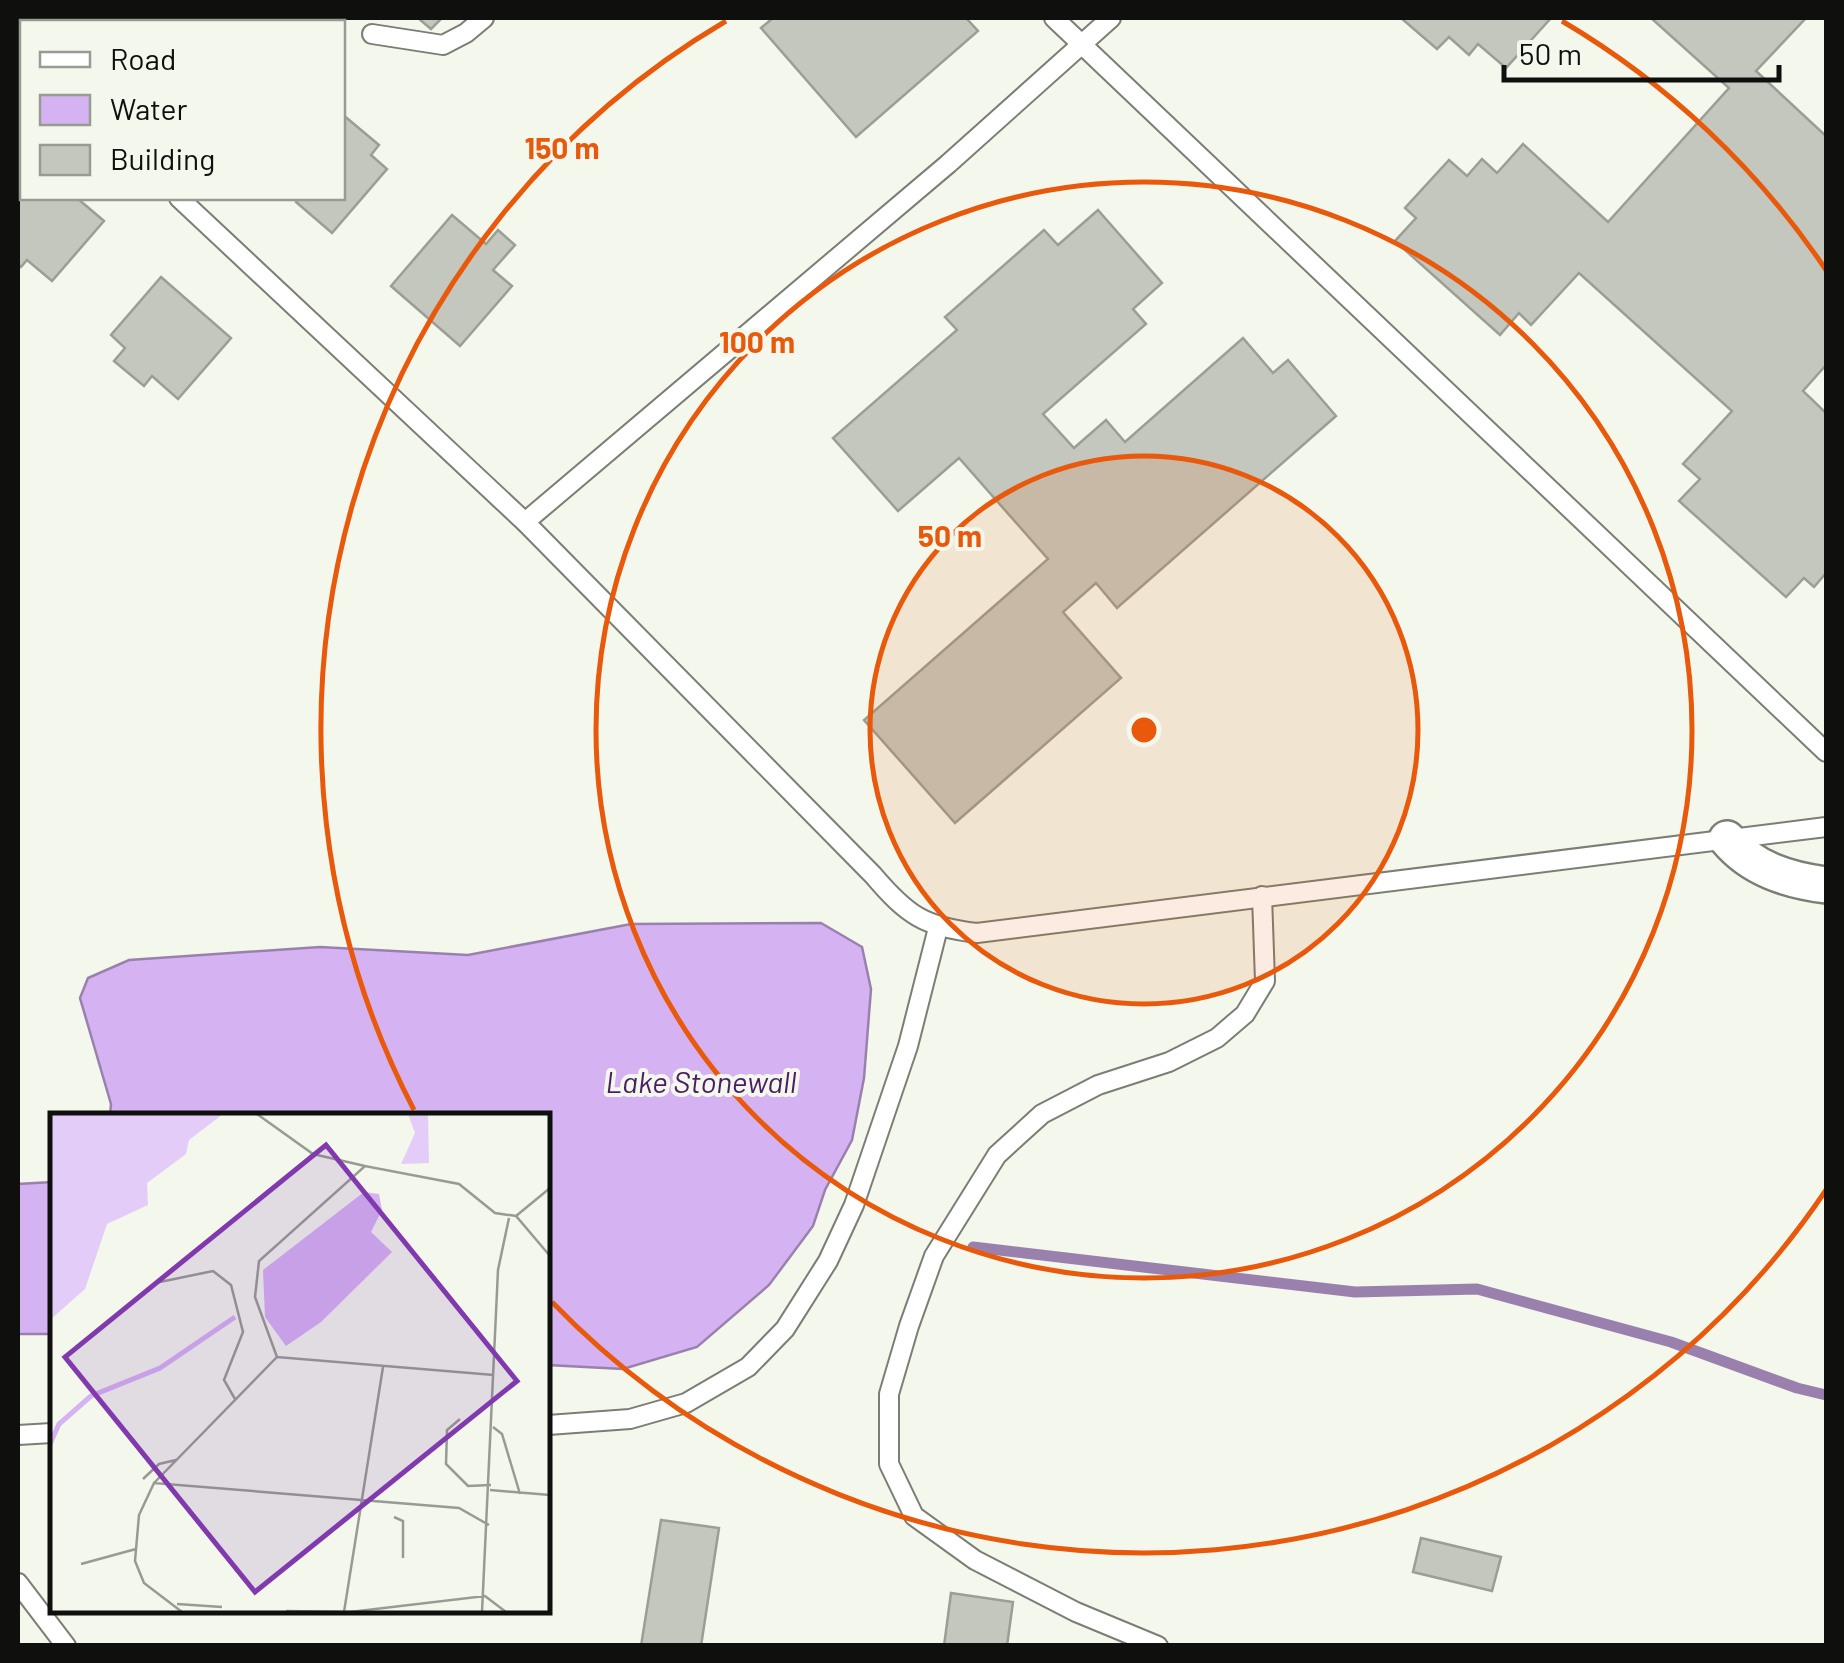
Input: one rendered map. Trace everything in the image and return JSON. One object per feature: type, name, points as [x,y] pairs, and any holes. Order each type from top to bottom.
[{"type":"street","points":[[1727,839],[1741,856],[1762,868],[1826,885]]},
{"type":"lane","points":[[372,34],[443,45],[484,18]]},
{"type":"lane","points":[[1054,18],[1826,752]]},
{"type":"lane","points":[[524,522],[933,176],[1112,18]]},
{"type":"lane","points":[[182,200],[524,522],[898,904],[938,928],[976,933],[1826,827]]},
{"type":"lane","points":[[1158,1646],[1076,1612],[976,1560],[914,1516],[889,1464],[889,1394],[908,1326],[934,1256],[997,1155],[1042,1114],[1098,1086],[1168,1062],[1217,1038],[1245,1014],[1265,981],[1262,896]]},
{"type":"lane","points":[[550,1425],[630,1419],[686,1403],[748,1367],[785,1329],[828,1261],[854,1204],[908,1046],[938,928]]},
{"type":"lane","points":[[18,1435],[50,1433]]},
{"type":"lane","points":[[18,1582],[66,1646]]},
{"type":"water","name":"Lake Stonewall","points":[[821,923],[862,947],[871,989],[864,1078],[852,1140],[825,1190],[813,1226],[769,1285],[697,1347],[623,1369],[550,1365],[550,1113],[110,1113],[111,1104],[80,998],[88,978],[129,960],[320,947],[468,955],[631,924]]},
{"type":"water","points":[[50,1182],[50,1334],[18,1334],[18,1184]]},
{"type":"building","points":[[241,18],[244,20],[175,20]]},
{"type":"building","points":[[418,18],[442,18],[431,29]]},
{"type":"building","points":[[773,18],[966,18],[978,31],[856,137],[761,28]]},
{"type":"building","points":[[1401,18],[1551,18],[1506,68],[1478,44],[1469,55],[1449,37],[1437,49]]},
{"type":"building","points":[[1651,18],[1806,18],[1756,71],[1826,136],[1826,365],[1803,391],[1826,413],[1826,573],[1814,587],[1804,578],[1786,597],[1679,501],[1700,479],[1683,464],[1732,411],[1579,273],[1531,325],[1519,313],[1500,335],[1395,241],[1416,218],[1405,208],[1449,160],[1467,176],[1482,159],[1497,173],[1523,144],[1608,222],[1729,88]]},
{"type":"building","points":[[345,117],[379,145],[371,155],[387,169],[332,233],[296,202],[345,200]]},
{"type":"building","points":[[20,183],[20,200],[79,200],[104,221],[52,281],[27,260],[21,267],[18,264]]},
{"type":"building","points":[[1098,210],[1162,283],[1133,309],[1146,324],[1043,414],[1074,448],[1106,420],[1125,442],[1243,338],[1273,373],[1288,360],[1336,416],[1117,608],[1096,583],[1063,612],[1121,678],[955,823],[864,720],[1048,559],[959,458],[898,511],[833,438],[957,330],[945,317],[1044,230],[1058,245]]},
{"type":"building","points":[[452,215],[486,244],[498,230],[515,245],[493,270],[512,286],[460,346],[391,286]]},
{"type":"building","points":[[161,277],[231,338],[178,399],[152,376],[144,386],[114,361],[125,348],[111,335]]},
{"type":"building","points":[[661,1520],[719,1528],[701,1646],[641,1646]]},
{"type":"building","points":[[1421,1538],[1501,1557],[1492,1591],[1413,1572]]},
{"type":"building","points":[[951,1593],[1013,1602],[1007,1646],[944,1646]]},
{"type":"waterway","points":[[973,1247],[1355,1292],[1477,1289],[1671,1342],[1826,1395]]}]
